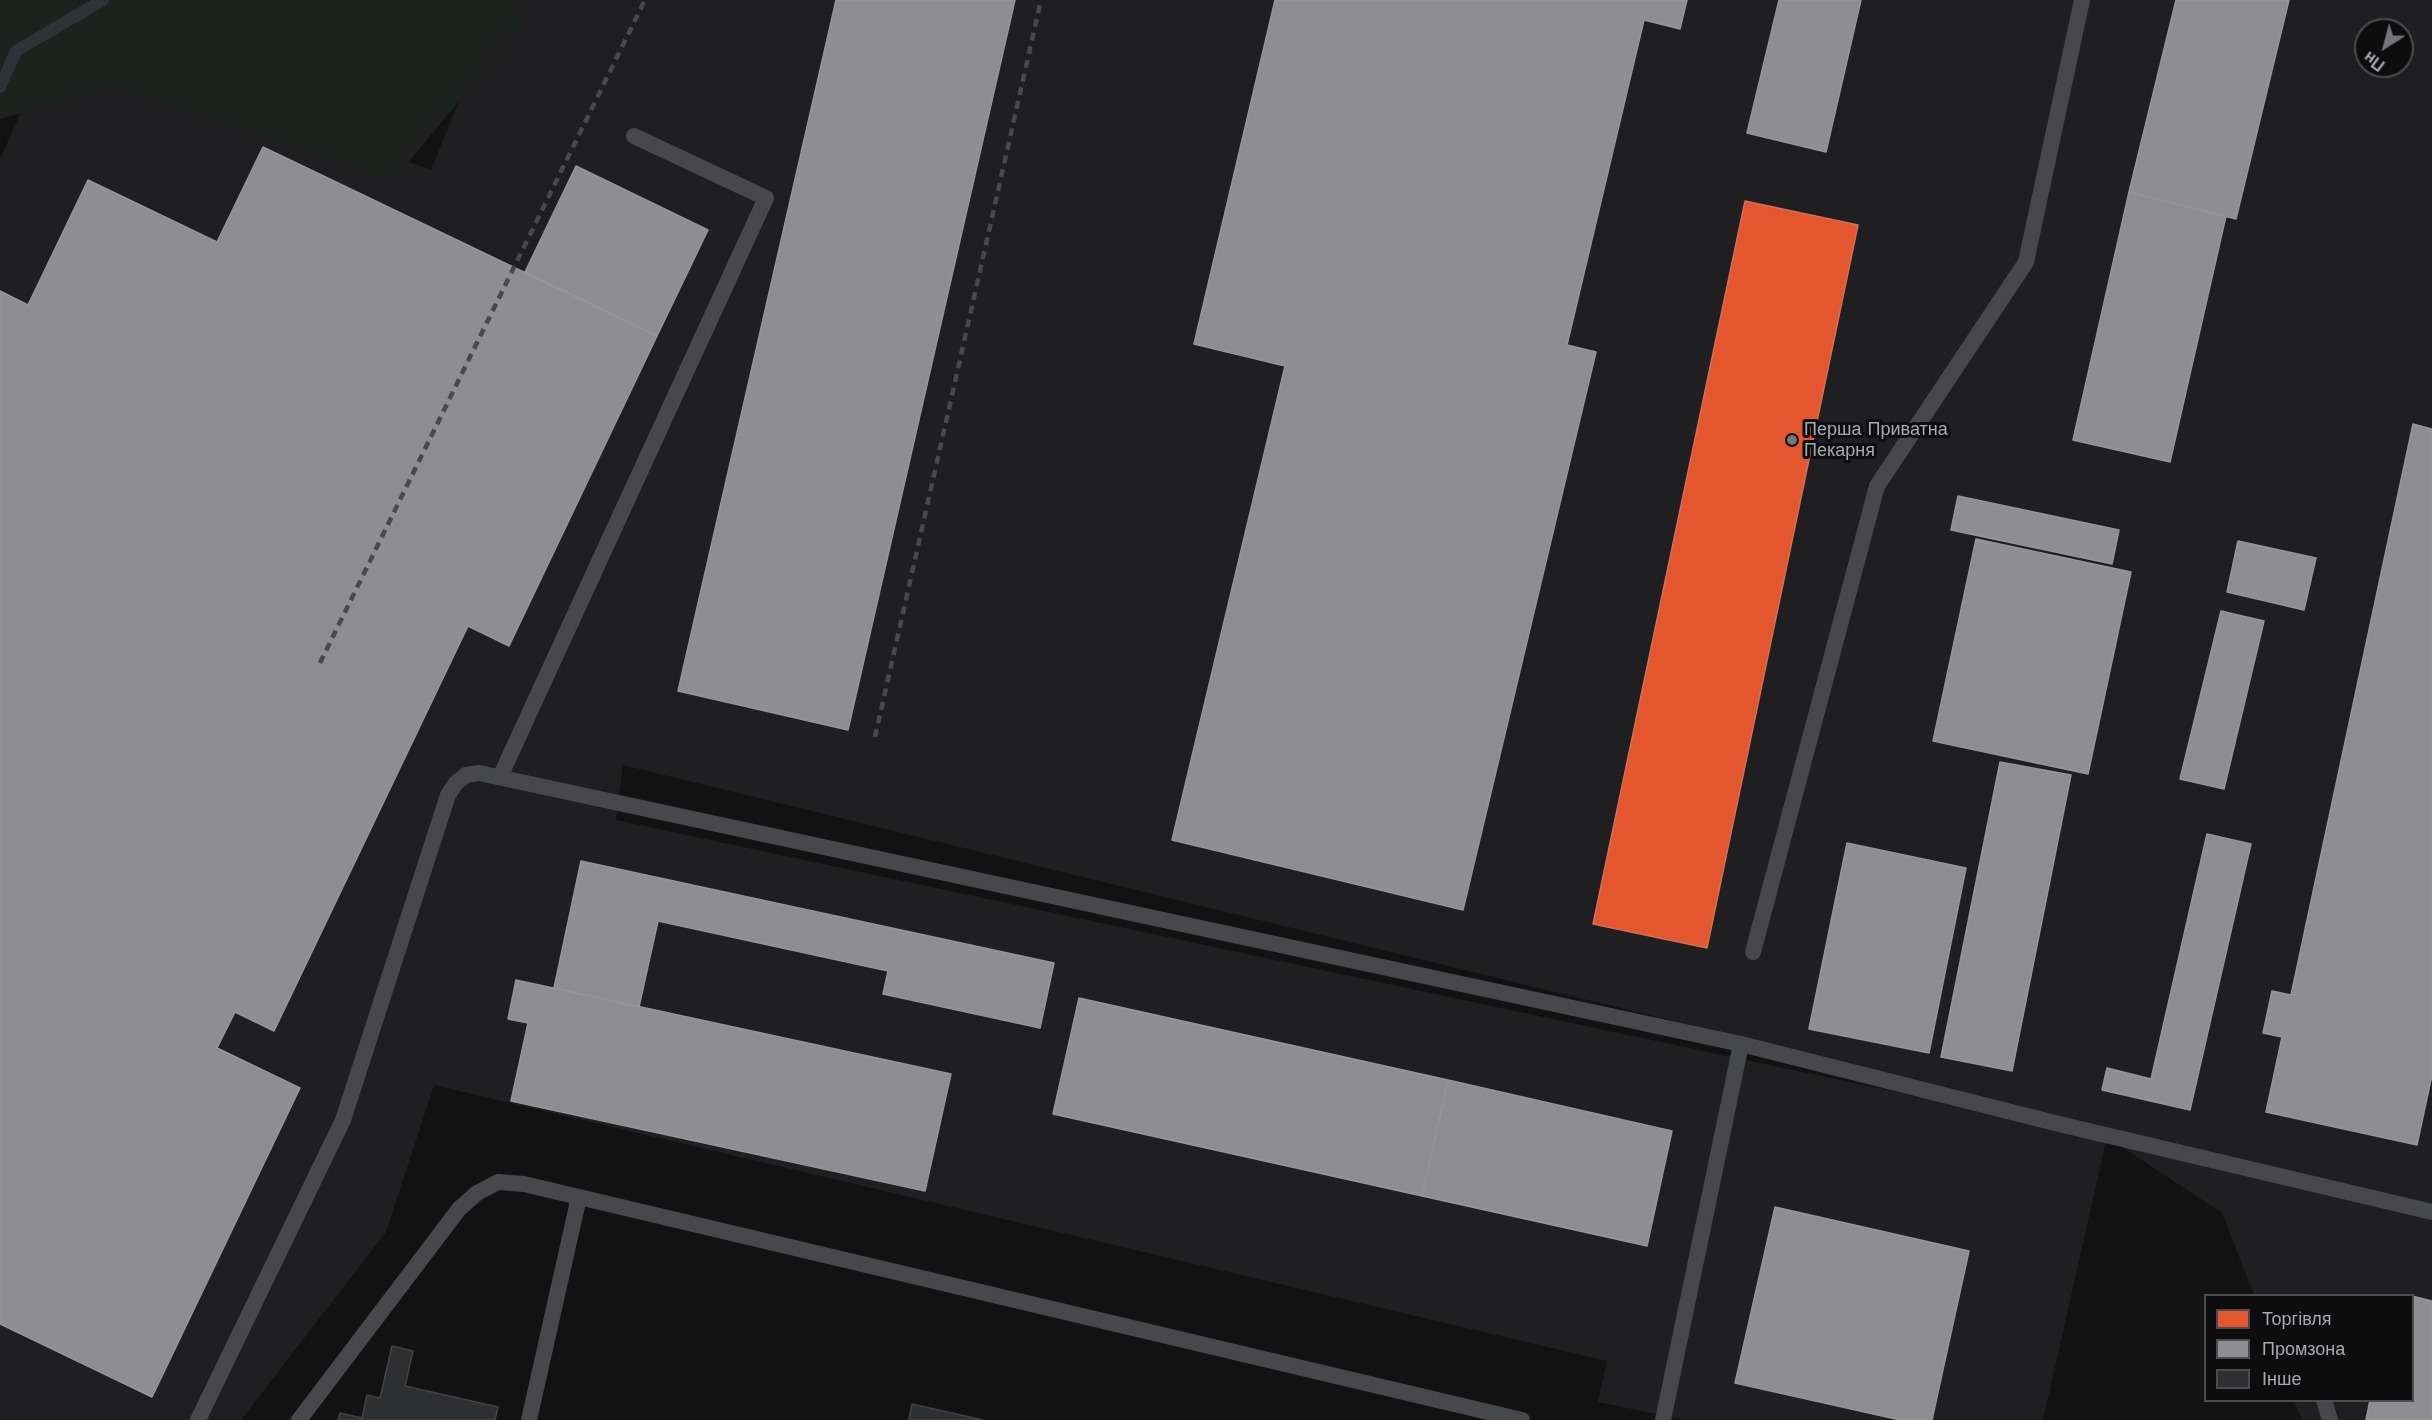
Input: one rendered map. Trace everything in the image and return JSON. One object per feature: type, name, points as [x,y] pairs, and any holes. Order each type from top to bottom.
[{"type":"lane","points":[[1753,952],[1877,486],[2026,262],[2082,0]]},
{"type":"lane","points":[[500,777],[766,198],[634,136]]},
{"type":"lane","points":[[198,1420],[343,1120],[448,795],[456,783],[466,775],[479,773],[1741,1044],[2070,1127],[2432,1212]]},
{"type":"lane","points":[[1663,1420],[1741,1044]]},
{"type":"lane","points":[[299,1420],[459,1209],[477,1193],[498,1182],[524,1184],[1522,1420]]},
{"type":"lane","points":[[529,1420],[579,1197]]},
{"type":"lane","points":[[2324,1402],[2330,1420]]},
{"type":"shaded area","points":[[0,0],[529,0],[524,22],[393,181],[113,86],[0,119]]},
{"type":"shaded area","points":[[500,0],[2432,0],[2432,1420],[2302,1420],[2294,1402],[2414,1402],[2414,1294],[2254,1294],[2222,1213],[2107,1137],[2043,1420],[1685,1420],[1598,1402],[1607,1361],[434,1085],[386,1232],[241,1420],[0,1420],[0,159],[57,32],[431,170]],"holes":[[[623,765],[1793,1050],[2099,1135],[616,820]]]},
{"type":"building: Торгівля","points":[[1745,201],[1858,225],[1707,948],[1593,924]]},
{"type":"building: Промзона","points":[[836,0],[1015,0],[848,730],[678,691]]},
{"type":"building: Промзона","points":[[1275,0],[1687,0],[1680,29],[1644,20],[1567,345],[1596,352],[1463,910],[1172,840],[1285,366],[1194,344]]},
{"type":"building: Промзона","points":[[1779,0],[1861,0],[1826,152],[1747,133]]},
{"type":"building: Промзона","points":[[2176,0],[2289,0],[2236,219],[2129,192]]},
{"type":"building: Промзона","points":[[263,147],[657,336],[509,646],[468,626],[274,1031],[235,1012],[217,1048],[300,1088],[152,1397],[0,1324],[0,291],[28,305],[88,180],[217,242]]},
{"type":"building: Промзона","points":[[576,166],[708,230],[657,336],[525,272]]},
{"type":"building: Промзона","points":[[2129,192],[2226,216],[2170,462],[2073,440]]},
{"type":"building: Промзона","points":[[2413,424],[2432,429],[2432,1075],[2417,1145],[2266,1112],[2282,1037],[2263,1033],[2272,991],[2291,995]]},
{"type":"building: Промзона","points":[[1958,496],[2119,530],[2112,564],[1951,530]]},
{"type":"building: Промзона","points":[[1976,539],[2131,572],[2088,774],[1933,741]]},
{"type":"building: Промзона","points":[[2238,541],[2316,558],[2304,610],[2227,592]]},
{"type":"building: Промзона","points":[[2221,611],[2264,621],[2224,789],[2180,779]]},
{"type":"building: Промзона","points":[[2000,762],[2071,775],[2012,1071],[1941,1057]]},
{"type":"building: Промзона","points":[[2207,834],[2251,844],[2190,1110],[2102,1090],[2107,1068],[2151,1079]]},
{"type":"building: Промзона","points":[[1847,843],[1966,868],[1929,1053],[1809,1029]]},
{"type":"building: Промзона","points":[[581,861],[1054,963],[1040,1028],[883,994],[888,971],[658,921],[639,1007],[554,988]]},
{"type":"building: Промзона","points":[[516,980],[951,1074],[925,1191],[511,1101],[528,1023],[508,1019]]},
{"type":"building: Промзона","points":[[1079,998],[1448,1080],[1422,1196],[1053,1114]]},
{"type":"building: Промзона","points":[[1448,1080],[1672,1131],[1647,1246],[1422,1196]]},
{"type":"building: Промзона","points":[[1775,1207],[1969,1251],[1932,1420],[1900,1420],[1735,1383]]},
{"type":"building: Промзона","points":[[2414,1296],[2432,1301],[2432,1420],[2366,1420],[2370,1402],[2414,1402]]},
{"type":"building: Інше","points":[[392,1346],[413,1351],[405,1386],[498,1407],[495,1420],[338,1420],[340,1413],[362,1418],[367,1395],[380,1398]]},
{"type":"building: Інше","points":[[912,1404],[983,1420],[909,1420]]},
{"type":"waterway","points":[[0,87],[16,51],[103,0]]},
{"type":"railway","points":[[320,663],[645,0]]},
{"type":"railway","points":[[875,737],[1041,0]]},
{"type":"place","name":"Перша Приватна Пекарня","points":[[1792,440]]}]
